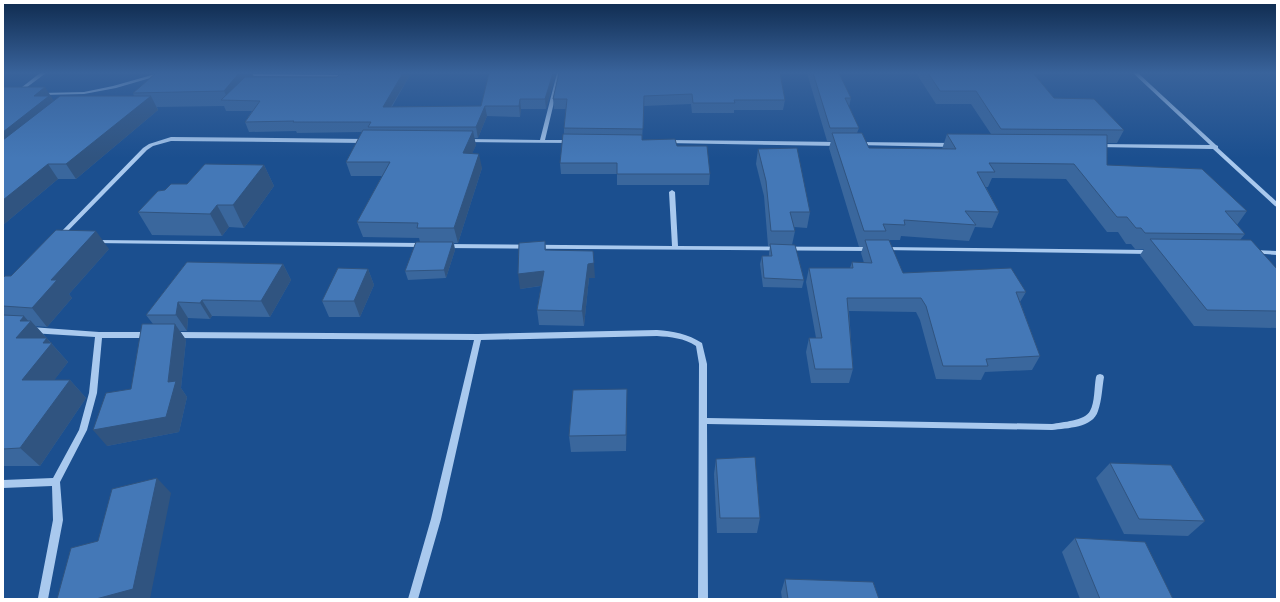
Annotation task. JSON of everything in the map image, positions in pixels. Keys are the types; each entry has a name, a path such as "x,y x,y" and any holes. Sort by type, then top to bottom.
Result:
{"street":[{"path":"542,141 552,101"},
{"path":"1166,101 1277,205"},
{"path":"66,243 52,244 145,149 160,142 171,139 375,140"},
{"path":"463,141 582,142"},
{"path":"661,142 844,144"},
{"path":"852,144 962,145"},
{"path":"1089,146 1216,147"},
{"path":"672,192 675,248"},
{"path":"85,242 428,245"},
{"path":"436,245 1158,252"},
{"path":"1245,252 1277,253"},
{"path":"25,329 99,335 154,335"},
{"path":"170,335 478,337 657,333 678,334 690,338 699,345 704,364 703,599"},
{"path":"43,598 58,520 56,482 85,423 93,393 99,335"},
{"path":"413,599 436,519 478,337"},
{"path":"703,420 1052,427 1072,424 1094,414 1100,377"},
{"path":"3,484 56,482"}],"building":[{"path":"3,101 42,101 3,132"},
{"path":"53,101 145,101 66,164 48,164 3,200 3,140"},
{"path":"260,101 386,101 383,107 481,106 482,101 520,101 519,106 485,106 476,127 368,127 371,122 245,122"},
{"path":"567,101 644,101 643,129 564,128"},
{"path":"693,101 734,101 735,103 693,103"},
{"path":"822,101 846,101 859,128 830,128"},
{"path":"983,101 1096,101 1124,130 1001,129"},
{"path":"363,130 473,131 463,153 479,154 454,228 417,228 418,223 357,222 390,162 346,162"},
{"path":"832,133 862,133 869,148 956,149 947,134 1107,135 1107,165 1202,169 1247,211 1225,211 1245,234 1145,233 1141,228 1136,228 1127,217 1117,217 1074,164 989,163 995,172 977,172 999,212 965,211 976,225 904,220 905,225 883,224 886,231 864,231"},
{"path":"563,134 642,135 642,140 675,139 677,146 707,146 710,174 617,174 617,163 560,163"},
{"path":"797,148 810,212 790,212 795,231 771,231 766,181 758,149"},
{"path":"205,164 264,165 233,205 217,205 210,214 138,212 158,191 165,190 171,184 187,184"},
{"path":"56,230 96,231 51,280 57,280 32,308 3,306 3,278 5,276 11,276"},
{"path":"1150,239 1251,240 1277,269 1277,311 1207,310"},
{"path":"865,240 889,240 903,273 1011,268 1026,292 1016,292 1040,356 986,359 988,366 943,366 926,306 921,298 847,298 853,369 815,369 809,338 822,338 809,268 853,268 852,262 872,263"},
{"path":"545,241 545,250 593,251 594,263 588,264 582,311 537,310 544,271 518,274 519,243"},
{"path":"416,242 453,242 444,270 405,271"},
{"path":"770,244 795,245 804,280 764,278 762,256 772,256"},
{"path":"187,262 283,264 261,301 202,300 200,303 178,302 176,315 146,315"},
{"path":"338,268 368,269 354,301 322,301"},
{"path":"3,315 24,316 20,321 31,321 16,338 47,338 43,343 52,343 22,380 70,380 20,448 3,449"},
{"path":"142,324 175,324 168,382 176,381 166,417 93,430 106,393 131,389"},
{"path":"627,389 626,435 569,436 573,390"},
{"path":"755,457 760,518 720,518 716,459"},
{"path":"1110,463 1171,465 1205,521 1139,519"},
{"path":"157,478 133,589 96,599 57,599 71,548 98,541 112,489"},
{"path":"1075,538 1145,542 1173,599 1100,599"},
{"path":"785,579 873,582 879,599 788,599"}]}
